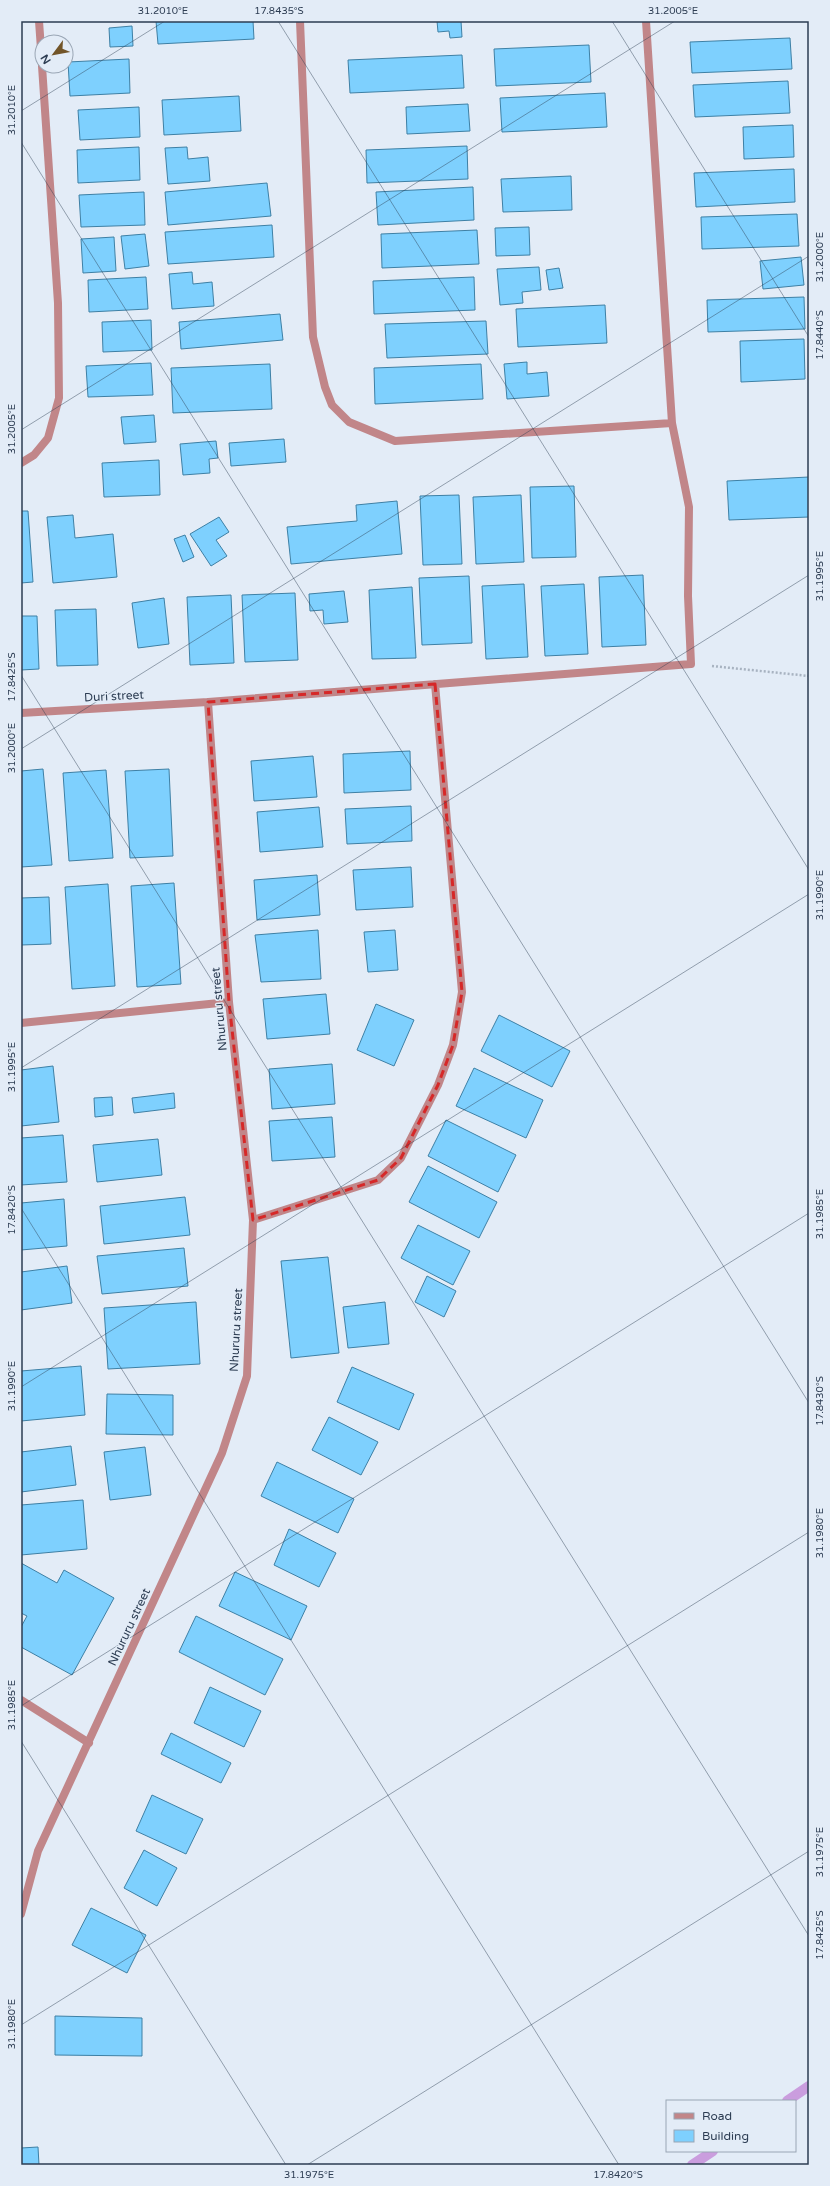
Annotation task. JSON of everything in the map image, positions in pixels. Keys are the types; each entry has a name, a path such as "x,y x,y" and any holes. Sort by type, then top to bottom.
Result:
{"street":[{"path":"39,21 40,34"},
{"path":"300,21 313,336 324,387 332,405 349,422 395,440 672,423"},
{"path":"646,21 672,423 689,507 688,596 691,664"},
{"path":"21,463 34,454 48,438 59,398 58,303 43,74"},
{"name":"Duri street","path":"21,713 208,702 691,664"},
{"path":"253,1220 378,1180 401,1158 438,1085 453,1045 462,992 435,684"},
{"name":"Nhururu street","path":"21,1914 38,1852 222,1453 247,1376 253,1220 229,1002 208,702"},
{"path":"21,1023 229,1002"},
{"path":"21,1700 89,1743"}],"path":[{"path":"691,664 809,676"}],"highlighted area":[{"path":"435,684 462,992 453,1045 438,1085 401,1158 378,1180 253,1220 229,1002 208,702"}],"building":[{"path":"156,21 253,21 254,39 158,44"},
{"path":"437,21 461,21 462,37 450,38 449,31 438,32"},
{"path":"132,26 133,46 110,47 109,28"},
{"path":"790,38 792,69 692,73 690,42"},
{"path":"589,45 591,82 496,86 494,49"},
{"path":"462,55 464,88 350,93 348,60"},
{"path":"129,59 130,93 70,96 69,74 74,74 74,62"},
{"path":"788,81 790,113 695,117 693,85"},
{"path":"605,93 607,127 502,132 500,98"},
{"path":"239,96 241,131 164,135 162,100"},
{"path":"468,104 470,131 407,134 406,107"},
{"path":"139,107 140,137 80,140 78,110"},
{"path":"793,125 794,157 744,159 743,127"},
{"path":"467,146 468,179 367,183 366,150"},
{"path":"139,147 140,180 78,183 77,150"},
{"path":"187,147 188,159 208,157 210,181 168,184 165,148"},
{"path":"794,169 795,202 696,207 694,173"},
{"path":"571,176 572,210 503,212 501,179"},
{"path":"267,183 271,216 168,225 165,192"},
{"path":"473,187 474,220 378,225 376,192"},
{"path":"144,192 145,225 81,227 79,195"},
{"path":"797,214 799,246 702,249 701,217"},
{"path":"272,225 274,257 168,264 165,232"},
{"path":"529,227 530,255 496,256 495,228"},
{"path":"477,230 479,264 382,268 381,234"},
{"path":"145,234 149,266 125,269 121,236"},
{"path":"114,237 116,271 83,273 81,239"},
{"path":"801,257 804,285 763,289 760,261"},
{"path":"539,267 541,290 522,292 523,303 500,305 497,269"},
{"path":"559,268 563,288 549,290 546,270"},
{"path":"192,272 193,284 212,282 214,306 172,309 169,274"},
{"path":"146,277 148,309 89,312 88,280"},
{"path":"474,277 475,310 374,314 373,281"},
{"path":"804,297 805,329 708,332 707,300"},
{"path":"605,305 607,343 518,347 516,309"},
{"path":"280,314 283,340 181,349 179,322"},
{"path":"151,320 152,350 103,352 102,322"},
{"path":"486,321 488,354 387,358 385,324"},
{"path":"804,339 805,379 741,382 740,341"},
{"path":"527,362 527,374 547,372 549,396 507,399 504,364"},
{"path":"151,363 153,395 88,397 86,366"},
{"path":"270,364 272,409 173,413 171,368"},
{"path":"481,364 483,399 375,404 374,368"},
{"path":"154,415 156,442 124,444 121,417"},
{"path":"284,439 286,462 231,466 229,443"},
{"path":"216,441 218,458 209,459 210,473 183,475 180,444"},
{"path":"159,460 160,495 104,497 102,463"},
{"path":"809,477 809,517 729,520 727,481"},
{"path":"574,486 576,557 532,558 530,487"},
{"path":"459,495 462,564 423,565 420,496"},
{"path":"521,495 524,562 476,564 473,497"},
{"path":"397,501 402,554 291,564 287,527 357,521 356,505"},
{"path":"21,511 28,511 33,582 21,583"},
{"path":"73,515 75,538 113,534 117,577 53,583 47,517"},
{"path":"219,517 229,532 216,540 227,556 211,566 190,534"},
{"path":"185,535 194,557 183,562 174,539"},
{"path":"643,575 646,645 602,647 599,577"},
{"path":"469,576 472,643 422,645 419,578"},
{"path":"524,584 528,657 486,659 482,586"},
{"path":"584,584 588,654 545,656 541,586"},
{"path":"412,587 416,658 372,659 369,590"},
{"path":"344,591 348,622 324,624 323,610 310,611 309,594"},
{"path":"295,593 298,660 245,662 242,595"},
{"path":"231,595 234,663 190,665 187,597"},
{"path":"164,598 169,644 138,648 132,603"},
{"path":"96,609 98,665 57,666 55,610"},
{"path":"21,616 37,616 39,669 21,670"},
{"path":"410,751 411,790 344,793 343,754"},
{"path":"313,756 317,797 254,801 251,761"},
{"path":"43,769 52,865 21,867 21,771"},
{"path":"169,769 173,856 130,858 125,771"},
{"path":"106,770 113,858 69,861 63,773"},
{"path":"411,806 412,841 347,844 345,809"},
{"path":"319,807 323,847 260,852 257,812"},
{"path":"411,867 413,907 356,910 353,870"},
{"path":"317,875 320,915 257,920 254,880"},
{"path":"174,883 181,984 137,987 131,886"},
{"path":"108,884 115,986 72,989 65,887"},
{"path":"49,897 51,944 21,945 21,898"},
{"path":"318,930 321,979 261,982 255,935"},
{"path":"395,930 398,970 368,972 364,932"},
{"path":"326,994 330,1034 267,1039 263,999"},
{"path":"376,1004 414,1020 394,1066 357,1050"},
{"path":"499,1015 570,1051 552,1087 481,1051"},
{"path":"332,1064 335,1104 272,1109 269,1069"},
{"path":"53,1066 59,1122 21,1126 21,1070"},
{"path":"474,1068 543,1100 526,1138 456,1106"},
{"path":"174,1093 175,1108 134,1113 132,1098"},
{"path":"112,1097 113,1115 95,1117 94,1098"},
{"path":"332,1117 335,1157 272,1161 269,1121"},
{"path":"446,1120 516,1155 498,1192 428,1156"},
{"path":"63,1135 67,1182 21,1185 21,1138"},
{"path":"158,1139 162,1175 97,1182 93,1145"},
{"path":"428,1166 497,1202 479,1238 409,1202"},
{"path":"185,1197 190,1235 104,1244 100,1206"},
{"path":"64,1199 67,1246 21,1250 21,1203"},
{"path":"418,1225 470,1251 453,1285 401,1258"},
{"path":"184,1248 188,1286 102,1294 97,1256"},
{"path":"328,1257 339,1353 291,1358 281,1261"},
{"path":"67,1266 72,1303 21,1310 21,1272"},
{"path":"427,1276 456,1291 444,1317 415,1302"},
{"path":"196,1302 200,1364 108,1369 104,1308"},
{"path":"385,1302 389,1344 348,1348 343,1307"},
{"path":"81,1366 85,1415 21,1421 21,1371"},
{"path":"352,1367 414,1394 399,1430 337,1402"},
{"path":"107,1394 173,1395 173,1435 106,1434"},
{"path":"329,1417 378,1442 361,1475 312,1450"},
{"path":"71,1446 76,1485 21,1492 21,1452"},
{"path":"145,1447 151,1495 110,1500 104,1452"},
{"path":"277,1462 354,1499 338,1533 261,1496"},
{"path":"83,1500 87,1549 21,1555 21,1505"},
{"path":"289,1529 336,1553 319,1587 274,1565"},
{"path":"21,1563 57,1583 64,1570 114,1598 72,1675 21,1647 21,1627 27,1616 21,1613"},
{"path":"235,1572 307,1606 291,1640 219,1606"},
{"path":"196,1616 283,1659 265,1695 179,1652"},
{"path":"210,1687 261,1711 244,1747 194,1723"},
{"path":"171,1733 231,1763 221,1783 161,1754"},
{"path":"152,1795 203,1819 186,1854 136,1831"},
{"path":"144,1850 177,1868 157,1906 124,1888"},
{"path":"91,1908 146,1935 127,1973 72,1945"},
{"path":"55,2016 142,2018 142,2056 55,2055"},
{"path":"38,2147 39,2165 21,2165 21,2148"}],"waterway":[{"path":"788,2100 809,2086"},
{"path":"692,2165 712,2152"}]}
